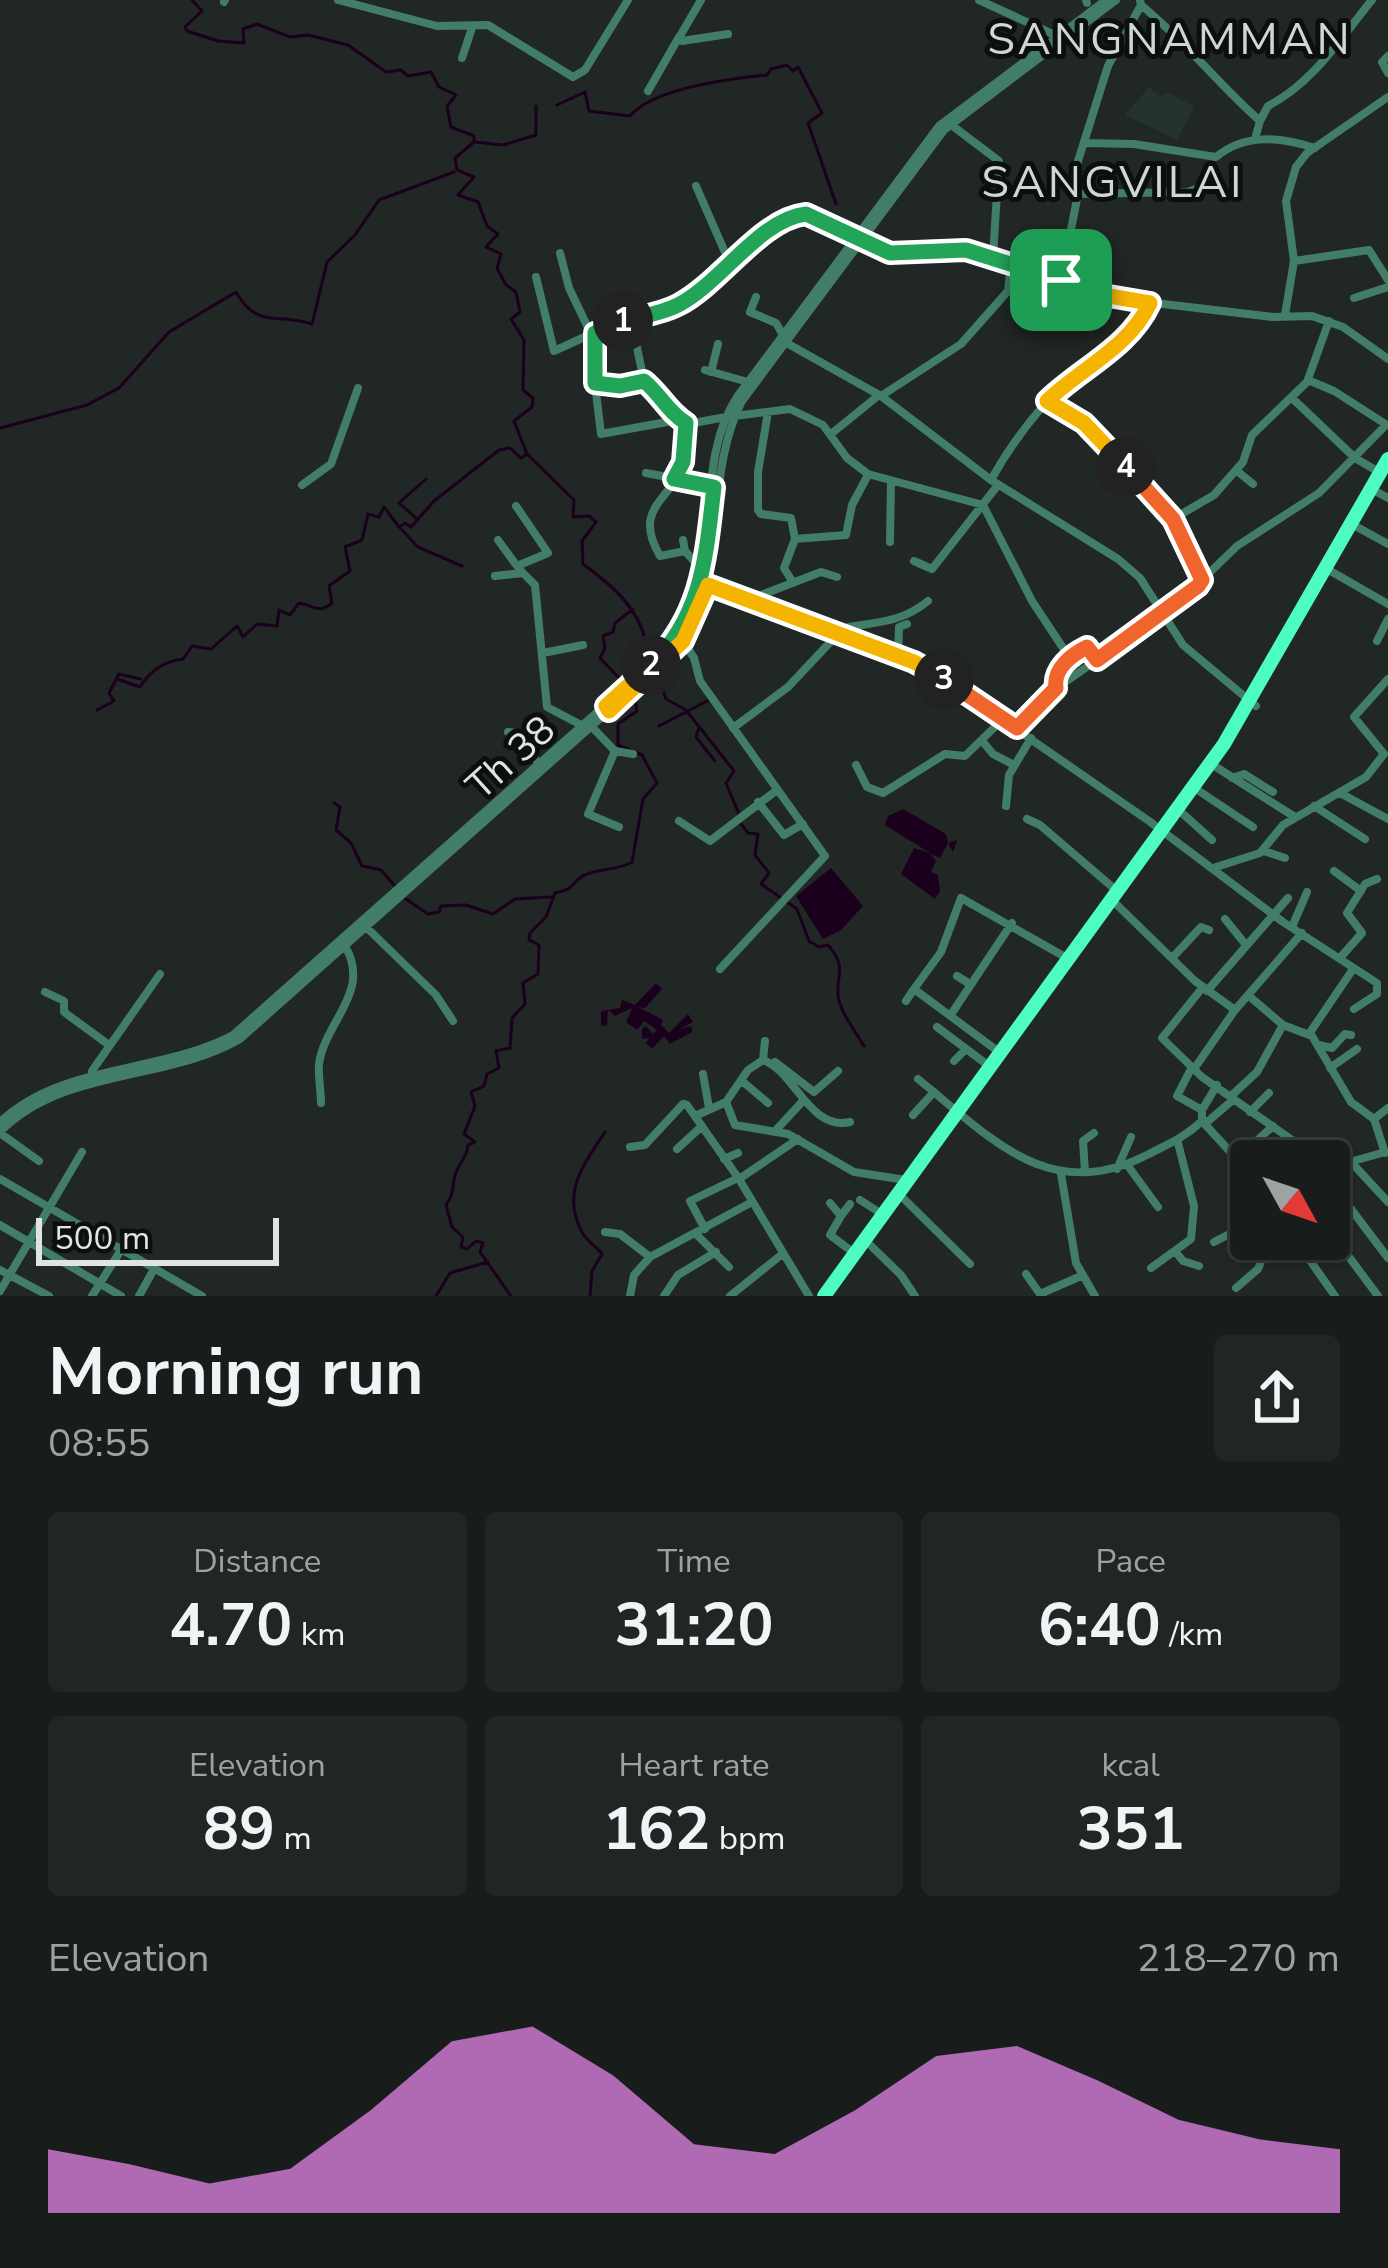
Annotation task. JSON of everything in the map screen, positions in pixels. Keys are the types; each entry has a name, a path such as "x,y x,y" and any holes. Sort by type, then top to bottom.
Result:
{"highway":[{"path":"1329,570 1382,495 1386,468"},
{"path":"1164,833 1199,790 1253,705 1386,468"},
{"path":"828,1296 999,1052 1219,759"},
{"path":"828,1296 1115,898"}],"street":[{"path":"338,0 377,4 437,26 488,25 577,77 628,0"},
{"path":"648,91 701,0"},
{"path":"980,0 1057,36"},
{"name":"Th 38","path":"608,709 677,638 704,584 725,433 748,382 944,127 1057,36 1087,2 1106,0"},
{"name":"Th 38","path":"944,127 1116,0"},
{"path":"1255,139 1270,105 1288,97 1313,75 1372,0"},
{"path":"1061,280 1078,194 1078,161 1108,66 1140,3 1199,55 1225,89 1260,121"},
{"path":"462,58 472,27"},
{"path":"680,36 687,42 728,34"},
{"path":"1388,56 1382,62 1388,73"},
{"path":"1285,315 1294,261 1287,196 1300,160 1388,97"},
{"path":"944,127 999,161 993,257"},
{"path":"1085,143 1134,144 1216,157 1230,145 1255,139 1316,148"},
{"path":"1078,194 1187,192 1218,181"},
{"path":"696,186 731,266"},
{"path":"536,277 554,351 677,306 768,231 797,215 822,218 856,240 894,254 959,250 1109,296 1329,321 1388,359"},
{"path":"1294,261 1372,251 1388,284 1354,298"},
{"path":"560,253 569,288 593,334 602,434 790,409 816,421 868,474 983,506 1032,601 1069,657"},
{"path":"831,434 961,344 1008,291 1011,263"},
{"path":"756,297 750,313 776,323 782,339 880,396 994,482 1118,559 1140,578 1183,645 1253,705"},
{"path":"914,560 932,569 983,506 1018,435 1072,377 1121,342 1150,303"},
{"path":"631,319 644,381 668,401 682,421 683,462 651,507 652,542 660,556 685,551"},
{"path":"1173,519 1208,500 1236,470 1252,435 1308,380 1329,321"},
{"name":"Th 38","path":"730,417 782,339"},
{"path":"718,344 708,371 748,382"},
{"path":"1017,728 1056,688 1162,614 1237,546 1310,501 1386,426 1334,391 1308,380"},
{"path":"595,383 620,386 644,381"},
{"path":"302,485 331,464 358,388"},
{"path":"1292,398 1355,458 1386,468"},
{"path":"1047,401 1084,423 1173,519 1202,580"},
{"path":"769,412 758,472 758,509 761,514 791,518 795,539 784,568 793,581"},
{"name":"Th 38","path":"0,1132 46,1098 225,1048 346,946 539,765 683,641 704,584 725,433"},
{"path":"1236,470 1253,484"},
{"path":"646,473 714,487"},
{"path":"795,539 846,535 852,505 868,474"},
{"path":"890,542 892,482"},
{"path":"495,576 548,554 516,506"},
{"path":"1357,527 1388,544"},
{"path":"498,540 537,590 533,605 547,707 587,726 615,751 632,754"},
{"path":"683,540 685,551 704,571"},
{"path":"1329,570 1388,604"},
{"path":"747,601 828,571 837,577"},
{"path":"704,584 898,656 1004,718 1353,969 1377,983 1388,980"},
{"path":"733,728 788,687 832,633 862,622 888,625 909,617 928,601"},
{"path":"1377,641 1388,619"},
{"path":"898,656 899,627 907,624"},
{"path":"683,641 700,671 700,681 824,859 720,969"},
{"path":"543,653 583,645"},
{"path":"1056,688 1057,674 1069,657 1087,647 1097,660"},
{"path":"1212,868 1263,850 1294,817 1366,777 1387,753 1354,717 1388,679"},
{"path":"539,718 559,713"},
{"path":"856,765 867,787 883,793 945,754 965,756 1004,718"},
{"name":"Th 38","path":"0,1122 41,1093 195,1052 233,1035 587,726"},
{"path":"508,732 526,732 539,765"},
{"path":"1006,806 1014,765 1031,738"},
{"path":"983,741 993,754 1014,765"},
{"path":"615,751 588,814 619,826"},
{"path":"1219,759 1232,778 1294,817"},
{"path":"1232,778 1244,774 1273,792"},
{"path":"680,820 710,841 777,790"},
{"path":"1199,790 1253,827"},
{"path":"1339,792 1388,819"},
{"path":"758,802 784,835 803,824"},
{"path":"1313,805 1365,839"},
{"path":"1182,813 1212,840"},
{"path":"1027,820 1040,825 1172,958 1235,1010"},
{"path":"1263,850 1285,858"},
{"path":"1334,871 1361,891"},
{"path":"1340,958 1367,933 1347,913 1361,891 1377,879"},
{"path":"1292,927 1307,892"},
{"path":"906,1001 940,952 962,897 1068,959"},
{"path":"1288,898 1162,1035 1193,1068 1293,1140"},
{"path":"1225,919 1247,946"},
{"path":"952,1013 1012,923"},
{"path":"366,927 436,995 453,1021"},
{"path":"1172,958 1201,927 1209,930"},
{"path":"1202,1110 1177,1096 1235,1010 1302,933"},
{"path":"321,1103 319,1062 351,997 354,972 346,946"},
{"path":"1309,1034 1353,969"},
{"path":"93,1077 92,1071 160,974"},
{"path":"957,976 970,984"},
{"path":"1354,1009 1377,994 1377,983"},
{"path":"914,989 999,1052"},
{"path":"45,992 64,1001 64,1012 109,1045"},
{"path":"1249,996 1283,1025 1309,1034 1351,1102 1374,1119 1387,1152 1350,1161 1388,1202"},
{"path":"918,1079 1024,1160 1061,1174 1117,1169 1178,1143 1233,1098 1257,1072 1283,1025"},
{"path":"937,1028 989,1066"},
{"path":"1318,1044 1332,1048 1345,1034 1351,1035"},
{"path":"765,1041 766,1061 802,1102 838,1123 850,1122"},
{"path":"954,1061 966,1049"},
{"path":"1330,1068 1357,1049"},
{"path":"766,1061 814,1092 838,1071"},
{"path":"695,1116 726,1102 748,1070 766,1061"},
{"path":"703,1074 710,1108"},
{"path":"742,1081 768,1103"},
{"path":"1216,1085 1202,1110 1204,1122 1230,1150"},
{"path":"913,1115 934,1092"},
{"path":"1250,1112 1269,1093"},
{"path":"726,1102 735,1125 776,1130 854,1172 906,1180"},
{"path":"776,1130 802,1102"},
{"path":"630,1147 645,1144 682,1104 739,1179 809,1296"},
{"path":"1374,1119 1388,1108"},
{"path":"677,1149 702,1126"},
{"path":"1258,1140 1274,1126"},
{"path":"0,1132 39,1161"},
{"path":"1085,1172 1083,1141 1094,1133"},
{"path":"1117,1169 1131,1137"},
{"path":"729,1267 700,1231 690,1202 739,1179 798,1139"},
{"path":"1151,1268 1190,1241 1194,1206 1178,1143"},
{"path":"0,1291 4,1272 82,1153"},
{"path":"724,1159 738,1153"},
{"path":"1128,1166 1158,1207"},
{"path":"1061,1174 1081,1276 1095,1296"},
{"path":"0,1179 202,1296"},
{"path":"902,1197 970,1264"},
{"path":"630,1296 634,1275 650,1257 752,1202"},
{"path":"854,1253 830,1235 842,1216 855,1202 882,1214"},
{"path":"830,1203 842,1216"},
{"path":"1350,1208 1388,1258"},
{"path":"0,1225 121,1296"},
{"path":"605,1232 620,1234 650,1257"},
{"path":"1214,1242 1230,1234"},
{"path":"866,1242 901,1275 915,1296"},
{"path":"92,1296 121,1250"},
{"path":"1175,1251 1183,1261 1199,1266"},
{"path":"664,1296 677,1275 716,1252"},
{"path":"730,1296 782,1255"},
{"path":"1350,1258 1378,1296"},
{"path":"1236,1288 1262,1260"},
{"path":"1310,1260 1335,1296"},
{"path":"139,1296 154,1269"},
{"path":"4,1272 49,1296"},
{"path":"1026,1274 1040,1294 1081,1276"}],"shaded area":[{"path":"1149,87 1160,97 1167,92 1194,107 1177,140 1125,115"},
{"path":"903,809 946,834 948,843 940,858 931,854 936,861 931,872 938,875 940,891 935,899 901,874 914,848 930,853 885,825 888,816"},
{"path":"831,868 863,906 841,930 823,939 796,896"},
{"path":"656,983 662,989 645,1008 638,1007 663,1020 661,1025 669,1033 688,1014 693,1022 680,1029 692,1026 692,1032 670,1044 664,1036 652,1049 646,1043 649,1038 642,1039 642,1029 646,1026 653,1034 657,1030 644,1021 637,1030 626,1022 632,1008 615,1016 608,1010 607,1026 601,1025 601,1011 620,1008 622,1000 635,1005"}],"waterway":[{"path":"192,0 202,11 185,27 187,31 244,43 243,29 257,24 290,37 308,35 348,45 386,72 401,70 408,76 431,72 439,87 456,95 447,106 451,127 474,136 474,142 455,158 457,170 474,177 458,195 478,202 487,226 498,234 486,247 501,254 497,268 516,292 520,312 511,319 524,340 523,390 533,398 532,407 514,421 527,454 574,500 573,517 589,516 596,522 582,541 583,564 630,607 646,643 639,647 646,662"},
{"path":"557,105 585,92 589,111 630,116 673,92 767,75 787,65 793,71 798,67 822,113 808,123 836,204"},
{"path":"475,142 503,145 536,135 536,106"},
{"path":"0,428 87,405 119,388 169,332 236,292 260,316 312,324 327,262 355,235 379,200 454,172"},
{"path":"117,679 140,687 158,668 183,659 192,646 211,649 237,626 243,637 257,624 277,626 279,610 290,615 299,603 327,607 332,603 329,586 350,571 345,547 362,540 368,514 379,517 384,507 399,527 405,523 411,527 434,501 499,450 510,448 521,458 527,454"},
{"path":"416,518 399,503 426,479"},
{"path":"401,529 418,547 462,566"},
{"path":"624,683 600,658 605,648 603,636 613,632 615,623 633,609"},
{"path":"97,710 114,701 109,693 119,674 141,679"},
{"path":"657,674 666,699 686,710 734,771 726,783 739,814"},
{"path":"511,1296 480,1252 483,1243 461,1247 463,1237 452,1227 446,1205 468,1145 475,1142 464,1134 475,1106 471,1092 484,1086 487,1074 499,1068 496,1051 510,1048 512,1018 525,1004 523,983 538,974 539,945 529,940 530,933 546,917 555,893 586,874 632,862 643,799 657,783 642,755 618,745 618,724 637,711 634,696"},
{"path":"659,726 709,700"},
{"path":"699,728 696,737 715,761"},
{"path":"334,803 340,807 336,830 351,843 362,866 381,870 394,885"},
{"path":"741,824 748,833 758,834 755,855 769,873 761,884 797,909 809,941 819,947 828,945 835,954 840,968 839,1001 864,1046"},
{"path":"406,899 428,914 439,912 441,906 466,905 493,914 515,899 551,897"},
{"path":"590,1296 592,1271 602,1254 582,1232 574,1192 605,1132"},
{"path":"436,1296 450,1273 488,1262"}],"district":[{"name":"SANGNAMMAN","path":"1170,39"},
{"name":"SANGVILAI","path":"1113,182"}],"route":[{"path":"797,215 822,218 859,242 890,253 966,250 1061,280 1150,303 1121,342 1047,401 1084,423 1173,519 1202,580 1198,586 1097,660 1087,647 1069,657 1057,674 1056,688 1017,728 914,662 708,585 683,641 609,711 606,706 664,653 691,614 704,571 714,487 674,479 683,462 686,423 673,413 668,401 644,381 620,386 595,383 595,333 677,306 718,278 768,231 797,215"}]}
